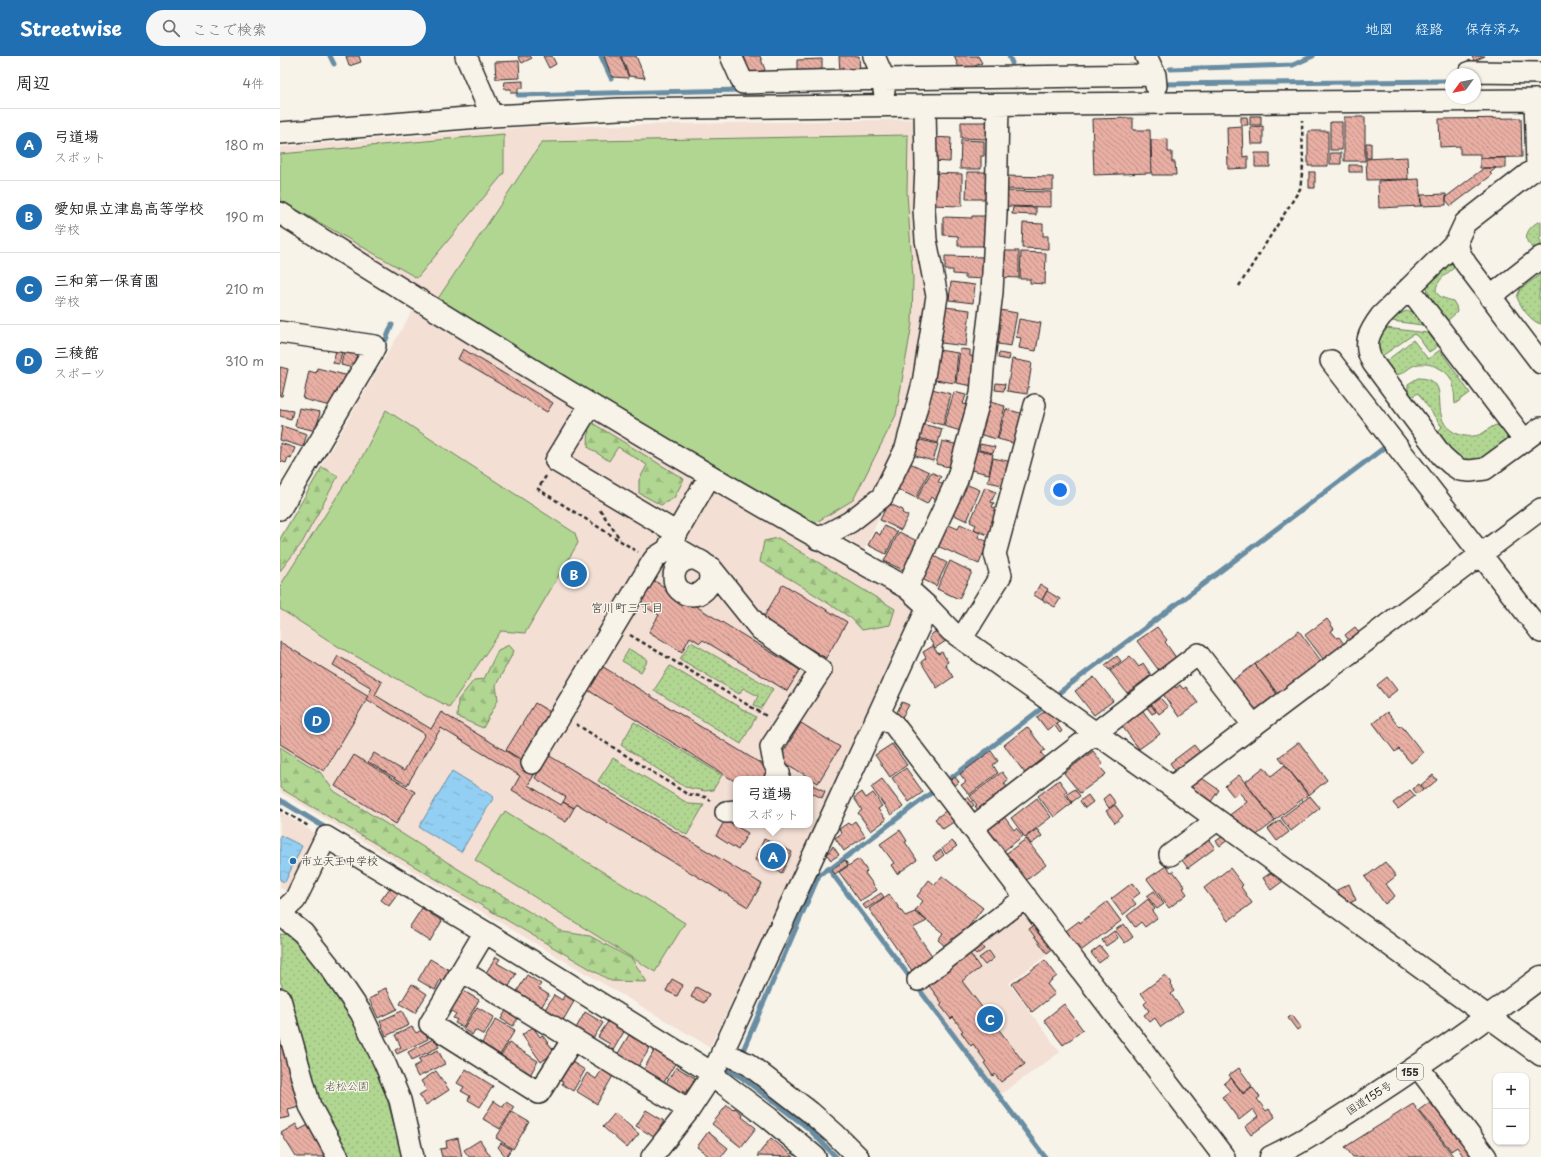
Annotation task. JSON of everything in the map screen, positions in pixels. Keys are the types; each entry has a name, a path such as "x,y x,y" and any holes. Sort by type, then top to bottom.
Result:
{"highway":[{"name":"国道155号","path":"1271,1157 1284,1151 1340,1117 1418,1067 1541,977"}],"street":[{"path":"466,56 492,116"},
{"path":"731,56 743,83 884,90 925,105 998,105 1156,87"},
{"path":"874,56 884,90"},
{"path":"1146,56 1156,87"},
{"path":"1481,72 1541,73"},
{"path":"280,133 492,116 619,109 884,90 1156,87 1301,102 1445,99"},
{"path":"1481,99 1538,100 1539,166 1465,223 1458,240 1381,316 1374,325 1369,336 1368,354 1373,363 1442,456 1460,470 1470,471 1485,469 1541,428"},
{"path":"818,539 850,522 882,497 906,448 923,383 937,296 926,240 924,209 926,167 925,105"},
{"path":"907,588 957,480 981,394 992,292 996,214 998,105"},
{"path":"280,213 448,319 709,477 907,588 951,631 1172,787 1541,1055"},
{"path":"1458,240 1460,254 1466,264 1490,297 1539,358"},
{"path":"1490,297 1541,257"},
{"path":"1409,288 1524,440"},
{"path":"280,332 375,346 370,357 280,509"},
{"path":"1331,361 1541,632"},
{"path":"590,405 556,461 674,538 700,561 711,568 760,629 821,670 771,747 774,763 779,773 778,776"},
{"path":"962,638 1001,575 995,554 1035,405"},
{"path":"532,764 656,557 667,550 709,477"},
{"path":"1172,787 1541,509"},
{"path":"652,1157 690,1110 716,1066 928,607"},
{"path":"972,828 1198,654 1254,726"},
{"path":"879,714 894,725 1224,1157"},
{"path":"1170,855 1217,820"},
{"path":"413,1157 400,1100 361,1013 330,967 303,933 280,914 295,900 326,837 485,932 716,1066 769,1118 815,1157"},
{"path":"918,980 1026,897"},
{"path":"485,932 430,1024 540,1093 573,1039"},
{"path":"462,971 690,1110"},
{"path":"280,999 310,1106 338,1157"},
{"path":"716,1066 748,1064 810,1112 858,1157"},
{"path":"1418,1067 1486,1157"}],"path":[{"path":"1239,286 1300,189 1303,166 1301,102"},
{"path":"556,461 538,489 653,562"},
{"path":"614,626 784,727"},
{"path":"561,715 687,794 705,797 731,812"},
{"path":"280,809 326,837"}],"shaded area":[{"path":"930,119 928,208 943,296 908,456 864,550 838,533 827,549 912,603 918,615 710,1047 280,792 280,536 422,295 280,207 280,147 530,127"},
{"name":"市立天王中学校","path":"280,812 318,835 292,893 280,888"},
{"path":"1024,904 1056,948 1009,983 1060,1052 1001,1094 919,987"}],"green space":[{"path":"504,134 504,173 417,278 280,200 280,154"},
{"path":"908,135 907,193 913,278 912,324 896,415 853,500 815,523 435,303 542,142"},
{"path":"1541,221 1541,237 1539,238 1541,245 1535,248 1527,242 1526,238 1532,226"},
{"path":"1451,261 1454,268 1440,281 1436,289 1437,293 1441,297 1453,301 1456,306 1457,312 1447,321 1429,296 1427,287"},
{"path":"1541,274 1539,296 1541,302 1541,324 1537,323 1526,313 1517,297 1520,289"},
{"path":"1410,311 1416,313 1422,325 1392,321 1400,314"},
{"path":"1386,328 1428,333 1438,346 1429,352 1414,334 1382,356 1378,341 1380,334"},
{"path":"1413,340 1428,359 1440,350 1470,393 1455,404 1454,388 1451,379 1445,372 1435,366 1420,364 1412,366 1402,373 1396,375 1393,374 1385,362"},
{"path":"1418,378 1429,380 1435,384 1440,398 1441,416 1445,424 1452,431 1465,436 1476,436 1496,425 1505,431 1506,441 1482,459 1470,461 1464,460 1452,453 1437,432 1442,427 1418,393 1411,397 1408,391 1408,384"},
{"path":"386,410 575,533 578,543 525,633 501,631 449,707 339,647 280,609 280,586 362,457"},
{"path":"589,421 684,479 674,498 661,505 639,493 639,480 647,465 618,447 609,461 588,447"},
{"path":"322,467 338,476 302,543 280,571 280,539"},
{"path":"778,538 895,609 890,625 862,630 851,618 795,582 760,562 764,541"},
{"path":"691,642 773,689 761,709 754,705 758,696 743,688 739,694 680,659"},
{"path":"509,645 514,651 496,685 498,700 483,728 457,717 458,700 474,680 484,679 498,650"},
{"path":"629,649 648,660 641,672 622,661"},
{"path":"670,666 756,717 741,744 654,690"},
{"path":"634,722 722,775 713,790 705,791 685,787 621,745"},
{"path":"280,747 320,772 334,791 463,872 563,932 590,936 632,959 647,982 611,981 280,788"},
{"path":"613,758 689,804 704,805 687,835 598,781"},
{"path":"505,811 685,923 655,972 475,860"},
{"name":"老松公園","path":"280,934 292,935 313,959 346,1006 379,1070 403,1157 345,1157 316,1105 280,981"}],"water":[{"path":"452,771 494,797 461,852 419,827"},
{"path":"280,835 302,846 285,882 280,880"}],"building":[{"path":"346,56 359,56 361,62 349,66"},
{"path":"518,56 530,56 532,58 522,63"},
{"path":"543,56 552,56 556,64 549,68"},
{"path":"604,56 620,56 629,78 612,77"},
{"path":"621,56 636,56 645,78 629,76"},
{"path":"744,56 760,56 765,70 750,75"},
{"path":"839,56 859,56 860,72 840,73"},
{"path":"954,56 978,56 982,63 961,72"},
{"path":"1472,56 1485,56 1474,61"},
{"path":"822,59 822,74 797,74 797,60"},
{"path":"519,61 520,78 496,79 495,62"},
{"path":"523,81 523,88 518,88 518,93 511,93 511,89 505,89 504,82"},
{"path":"1250,116 1261,116 1261,125 1250,125"},
{"path":"1241,117 1247,117 1248,125 1241,125"},
{"path":"1344,117 1365,117 1365,161 1344,161"},
{"path":"1133,118 1133,130 1150,130 1151,173 1094,175 1092,119"},
{"path":"1521,118 1522,157 1480,158 1480,154 1460,154 1460,146 1440,147 1439,119"},
{"path":"961,122 989,122 988,139 961,138"},
{"path":"1330,122 1342,122 1342,150 1330,150"},
{"path":"1242,126 1243,157 1248,156 1248,168 1228,169 1227,127"},
{"path":"1263,126 1263,144 1251,144 1250,127"},
{"path":"1308,131 1328,131 1328,166 1308,166"},
{"path":"931,137 951,138 950,162 930,161"},
{"path":"1168,139 1168,152 1172,152 1172,162 1175,162 1176,175 1152,175 1151,140"},
{"path":"961,140 984,141 984,156 981,156 981,169 960,169"},
{"path":"1366,143 1371,143 1371,158 1366,158"},
{"path":"1255,153 1270,153 1270,167 1255,167"},
{"path":"1330,153 1341,153 1341,164 1330,164"},
{"path":"1407,157 1408,179 1367,180 1366,159"},
{"path":"1480,158 1506,158 1506,168 1480,168"},
{"path":"1349,165 1362,165 1362,172 1349,172"},
{"path":"1484,168 1496,168 1490,173 1492,175 1451,206 1446,200 1446,197"},
{"path":"967,172 989,172 988,199 966,199"},
{"path":"1309,172 1315,172 1315,188 1309,188"},
{"path":"931,173 962,174 962,206 931,205"},
{"path":"1004,176 1053,177 1053,190 1003,189"},
{"path":"1419,179 1421,206 1379,208 1378,181"},
{"path":"1003,191 1051,192 1051,207 1002,206"},
{"path":"1446,194 1446,205 1421,206 1421,195"},
{"path":"1013,207 1036,208 1036,215 1012,214"},
{"path":"972,216 988,216 988,246 958,246 958,236 943,235 943,217 972,218"},
{"path":"1023,223 1043,224 1043,236 1048,236 1048,249 1022,248"},
{"path":"999,251 1019,251 1019,278 999,277"},
{"path":"1021,252 1046,253 1045,284 1030,283 1030,279 1020,279"},
{"path":"945,256 986,257 986,279 965,278 965,275 953,274 953,270 945,270"},
{"path":"951,282 975,285 973,303 949,300"},
{"path":"945,307 970,310 966,346 941,343"},
{"path":"1000,310 1017,313 1011,346 998,344 1001,324 998,323"},
{"path":"1019,319 1041,323 1036,351 1019,348 1021,338 1016,337"},
{"path":"463,349 553,403 547,412 458,359"},
{"path":"960,349 970,350 970,356 976,357 973,386 956,383"},
{"path":"336,350 342,352 339,364 333,363"},
{"path":"938,350 958,353 955,383 935,380"},
{"path":"344,351 357,354 353,368 341,365"},
{"path":"999,353 1010,355 1009,360 998,358"},
{"path":"1012,359 1032,363 1027,394 1007,391"},
{"path":"280,367 288,369 282,396 280,396"},
{"path":"317,368 349,376 330,406 303,399 309,371 316,373"},
{"path":"996,383 1005,384 1004,391 995,390"},
{"path":"932,389 951,394 943,425 923,420"},
{"path":"954,392 966,395 963,404 971,406 964,432 944,426"},
{"path":"986,401 1005,406 997,439 978,434"},
{"path":"299,408 320,412 316,431 295,426"},
{"path":"280,409 293,411 291,419 280,416"},
{"path":"1006,409 1027,415 1020,445 998,439"},
{"path":"922,424 942,429 938,443 919,438"},
{"path":"282,426 307,434 303,447 280,440"},
{"path":"916,439 938,444 933,461 912,455"},
{"path":"942,441 959,445 953,468 936,464"},
{"path":"280,443 295,448 291,458 288,457 286,463 280,461"},
{"path":"980,444 995,447 993,453 979,450"},
{"path":"975,450 993,454 989,474 971,470"},
{"path":"993,458 1012,462 1007,486 988,482"},
{"path":"910,463 929,472 916,498 897,489"},
{"path":"931,472 941,477 938,482 946,486 938,501 931,497 927,504 917,499"},
{"path":"963,483 980,490 967,521 950,513"},
{"path":"985,487 996,492 991,502 994,503 992,507 997,509 992,537 974,529 976,525 970,522"},
{"path":"888,503 903,510 902,513 908,516 901,530 880,520"},
{"path":"960,524 980,533 978,537 988,542 979,564 935,545 944,526 947,528 949,525 958,529"},
{"path":"884,526 897,532 886,554 868,545 875,532 880,535"},
{"path":"899,532 919,542 905,571 884,561"},
{"path":"932,555 947,563 936,586 920,578"},
{"path":"950,561 972,572 959,599 937,589"},
{"path":"653,580 800,670 787,691 703,640 700,643 690,637 682,652 649,632 659,615 639,603"},
{"path":"783,584 847,622 826,658 762,620"},
{"path":"1040,584 1048,589 1042,600 1034,595"},
{"path":"1047,591 1060,599 1055,607 1042,600"},
{"path":"1327,619 1334,629 1331,631 1337,638 1339,637 1344,644 1323,659 1305,635"},
{"path":"1157,627 1167,640 1165,642 1177,659 1160,672 1137,641"},
{"path":"1355,627 1364,638 1353,646 1345,635"},
{"path":"942,629 949,639 935,648 929,638 933,633"},
{"path":"1299,631 1324,665 1281,698 1255,664"},
{"path":"280,642 369,696 324,771 280,744"},
{"path":"933,646 938,654 942,652 948,662 945,664 953,677 937,688 921,662 926,658 923,652"},
{"path":"338,656 382,682 375,695 431,729 441,712 537,770 528,785 561,805 563,802 574,808 566,822 512,790 520,776 441,728 407,785 368,762 374,753 404,771 425,734 366,699 372,688 333,665"},
{"path":"1117,656 1121,661 1109,670 1105,665"},
{"path":"1130,656 1139,667 1143,663 1151,675 1127,693 1110,671"},
{"path":"1255,664 1278,696 1252,716 1228,684"},
{"path":"600,665 773,771 770,776 733,776 733,780 586,689"},
{"path":"1094,677 1113,701 1094,715 1075,691"},
{"path":"1387,677 1397,690 1387,698 1377,685"},
{"path":"1171,682 1176,688 1180,685 1183,689 1186,687 1198,703 1179,717 1160,690"},
{"path":"1156,693 1168,707 1159,714 1147,699"},
{"path":"902,702 909,705 901,719 895,716"},
{"path":"1149,702 1156,712 1152,714 1145,705"},
{"path":"535,703 552,713 523,761 506,750"},
{"path":"1140,707 1160,734 1139,749 1119,722"},
{"path":"1049,708 1059,721 1047,730 1037,717"},
{"path":"1387,712 1399,727 1401,725 1423,753 1411,763 1399,749 1395,752 1373,723"},
{"path":"801,723 840,747 818,783 813,780 813,776 807,776 779,759"},
{"path":"1057,724 1062,731 1060,733 1055,726"},
{"path":"1027,727 1045,750 1041,753 1048,761 1027,776 1004,745"},
{"path":"1299,742 1327,780 1309,795 1279,757"},
{"path":"892,744 907,765 890,777 875,755"},
{"path":"1194,745 1204,757 1179,776 1170,763"},
{"path":"991,751 998,761 993,765 998,773 969,795 961,785 966,782 960,774"},
{"path":"1093,751 1103,764 1100,767 1106,774 1080,793 1064,773"},
{"path":"354,755 415,792 396,824 335,786"},
{"path":"548,755 762,884 748,907 577,804 574,808 563,802 566,797 535,778"},
{"path":"1285,765 1308,795 1275,820 1245,782 1264,767 1271,776"},
{"path":"906,768 923,792 909,802 892,778"},
{"path":"1002,772 1008,780 1004,783 1010,791 980,813 975,806 977,805 970,796"},
{"path":"1239,775 1275,821 1254,837 1227,817 1247,802 1239,792 1234,797 1225,786"},
{"path":"1433,775 1437,780 1425,790 1421,785"},
{"path":"1199,776 1219,790 1210,803 1190,788"},
{"path":"955,777 959,782 952,788 948,782"},
{"path":"882,779 903,807 891,815 871,787"},
{"path":"1059,780 1067,791 1064,793 1072,803 1054,817 1038,796"},
{"path":"1419,784 1423,789 1417,794 1413,789"},
{"path":"813,785 825,791 822,798 813,794"},
{"path":"1075,789 1080,796 1072,802 1067,794"},
{"path":"1410,790 1415,796 1398,809 1393,803"},
{"path":"862,792 866,798 873,793 882,806 878,809 886,820 871,831 858,813 862,810 854,798"},
{"path":"1109,794 1116,803 1109,808 1103,799"},
{"path":"1088,795 1093,802 1085,808 1080,801"},
{"path":"1310,796 1320,808 1291,831 1281,818"},
{"path":"968,797 974,805 966,811 960,803"},
{"path":"1037,798 1051,817 1025,837 1011,818"},
{"path":"1115,805 1123,816 1115,823 1106,811"},
{"path":"947,810 955,821 943,829 935,819"},
{"path":"1002,814 1014,830 1016,828 1023,836 1001,853 985,831"},
{"path":"725,820 733,825 733,828 739,828 748,833 738,850 716,836"},
{"path":"1280,820 1289,832 1277,841 1268,829"},
{"path":"855,821 865,836 844,851 835,838 842,833 839,829 848,823 850,825"},
{"path":"1037,829 1042,836 1031,844 1026,837"},
{"path":"900,830 907,841 905,842 917,860 897,874 891,865 894,863 880,844"},
{"path":"1226,834 1229,839 1220,846 1216,841"},
{"path":"1205,835 1215,848 1188,868 1178,855"},
{"path":"764,839 792,852 782,873 755,860"},
{"path":"1026,839 1046,865 1024,882 1004,855"},
{"path":"952,841 957,846 946,854 942,848"},
{"path":"833,846 839,855 831,860 827,855"},
{"path":"941,850 944,855 936,861 933,856"},
{"path":"859,859 867,871 865,873 877,890 860,901 839,872"},
{"path":"845,860 848,865 835,874 832,870"},
{"path":"1385,862 1396,876 1386,884 1395,896 1385,904 1365,877"},
{"path":"1166,866 1171,872 1173,871 1185,887 1183,888 1187,894 1169,908 1147,879"},
{"path":"1230,868 1243,885 1241,887 1252,903 1228,921 1204,888"},
{"path":"1275,870 1283,881 1271,890 1263,878"},
{"path":"942,876 983,908 956,943 952,940 946,947 938,940 943,933 915,911 923,901 917,896 929,880 935,885"},
{"path":"1132,883 1140,893 1132,899 1136,904 1123,915 1111,899"},
{"path":"1349,884 1356,900 1345,905 1337,890"},
{"path":"392,885 400,891 389,906 381,900"},
{"path":"1154,891 1164,904 1157,909 1147,896"},
{"path":"881,893 884,897 866,909 863,905"},
{"path":"889,894 905,916 915,912 927,921 913,928 933,957 913,972 869,909"},
{"path":"1148,899 1155,909 1152,911 1157,918 1145,927 1141,922 1135,927 1127,916"},
{"path":"1107,902 1121,921 1078,953 1063,933 1079,921 1080,923"},
{"path":"422,908 442,921 430,941 409,928"},
{"path":"1036,924 1054,948 1047,953 1029,929"},
{"path":"1124,924 1133,937 1125,943 1115,930"},
{"path":"1114,931 1118,938 1106,946 1102,940"},
{"path":"979,942 984,949 976,955 971,948"},
{"path":"1100,946 1108,956 1099,963 1091,953"},
{"path":"989,951 994,958 985,965 979,958"},
{"path":"969,952 980,968 962,981 1025,1064 1001,1082 995,1074 993,1076 984,1063 986,1062 973,1044 971,1046 953,1017 951,1019 940,1005 942,1003 927,983"},
{"path":"496,957 500,959 497,963 516,974 508,988 485,974"},
{"path":"430,959 449,970 442,982 440,980 435,990 418,980"},
{"path":"1045,960 1057,976 1047,984 1055,994 1032,1012 1012,984"},
{"path":"527,975 541,984 538,988 549,995 540,1009 516,993"},
{"path":"1165,975 1175,991 1171,994 1183,1011 1161,1027 1155,1018 1150,1022 1144,1015 1149,1011 1144,1004 1147,1001 1141,993"},
{"path":"672,979 683,985 677,996 666,991"},
{"path":"412,984 427,994 415,1013 400,1004"},
{"path":"696,987 709,994 704,1003 691,997"},
{"path":"386,988 397,1009 378,1018 369,999 378,994 377,992"},
{"path":"462,990 479,1000 463,1027 455,1023 457,1020 453,1018 456,1014 450,1010"},
{"path":"566,992 576,998 562,1022 544,1011 554,995 562,1000"},
{"path":"1064,1004 1083,1030 1063,1045 1044,1020"},
{"path":"477,1007 494,1017 484,1035 475,1030 472,1035 463,1029"},
{"path":"508,1007 520,1015 513,1026 501,1019"},
{"path":"402,1011 409,1025 386,1036 380,1021"},
{"path":"585,1012 603,1023 592,1040 575,1030"},
{"path":"1292,1015 1301,1027 1297,1030 1288,1018"},
{"path":"496,1019 515,1030 500,1055 482,1043"},
{"path":"609,1020 625,1030 612,1052 607,1049 610,1044 598,1037"},
{"path":"412,1027 416,1033 424,1029 428,1039 397,1054 395,1050 401,1047 395,1035"},
{"path":"533,1027 540,1037 542,1035 555,1052 541,1062 522,1035"},
{"path":"280,1028 300,1107 288,1110 290,1117 280,1119"},
{"path":"629,1035 650,1048 638,1067 617,1055"},
{"path":"435,1038 439,1047 412,1060 408,1052"},
{"path":"509,1043 538,1061 529,1077 499,1059"},
{"path":"655,1049 676,1062 664,1082 644,1069"},
{"path":"438,1050 445,1064 418,1077 413,1067 421,1063 419,1059"},
{"path":"569,1060 585,1070 573,1091 557,1079"},
{"path":"676,1067 695,1078 686,1093 682,1091 681,1094 665,1085"},
{"path":"603,1068 614,1074 597,1104 576,1091 587,1073 596,1079"},
{"path":"1239,1068 1252,1086 1243,1093 1229,1075"},
{"path":"466,1069 493,1086 480,1107 468,1100 470,1096 461,1091 464,1087 457,1083"},
{"path":"436,1071 449,1090 426,1105 419,1095 427,1090 421,1081"},
{"path":"1231,1078 1243,1094 1252,1087 1260,1097 1257,1099 1266,1111 1269,1109 1275,1117 1251,1135 1245,1127 1258,1117 1253,1109 1239,1120 1222,1097 1230,1091 1224,1084"},
{"path":"494,1101 503,1107 506,1102 514,1107 500,1129 483,1119"},
{"path":"1430,1102 1473,1157 1464,1157 1457,1147 1451,1151 1419,1110"},
{"path":"1413,1104 1454,1157 1353,1157 1345,1147"},
{"path":"727,1105 733,1110 735,1108 742,1114 741,1116 756,1128 741,1147 712,1124"},
{"path":"646,1110 664,1121 654,1137 636,1126"},
{"path":"512,1112 529,1122 513,1149 496,1138"},
{"path":"615,1113 639,1134 627,1148 603,1127"},
{"path":"296,1124 299,1130 310,1124 330,1157 296,1157 281,1133"},
{"path":"708,1132 728,1148 721,1157 710,1157 697,1147"},
{"path":"458,1138 462,1157 442,1157 440,1149 447,1148 446,1141"},
{"path":"771,1138 794,1157 757,1156"},
{"path":"480,1140 491,1157 469,1157 464,1150"},
{"path":"501,1143 511,1149 506,1157 498,1147"}],"waterway":[{"path":"330,56 334,64"},
{"path":"601,56 611,78"},
{"path":"1009,56 1012,63"},
{"path":"1170,69 1293,65 1313,56"},
{"path":"1161,84 1445,81"},
{"path":"518,95 741,90"},
{"path":"382,349 392,325"},
{"path":"1060,692 1389,444"},
{"path":"946,782 1046,705"},
{"path":"829,870 935,790"},
{"path":"280,800 329,830"},
{"path":"744,1048 819,875 828,868 1045,1157"},
{"path":"721,1066 741,1077 808,1128 836,1157"}],"place":[{"name":"愛知県立津島高等学校","path":"574,574"},
{"name":"三稜館","path":"317,720"},
{"name":"弓道場","path":"773,856"},
{"name":"市立天王中学校","path":"293,861"},
{"name":"三和第一保育園","path":"990,1019"}],"district":[{"name":"宮川町三丁目","path":"627,608"}]}
